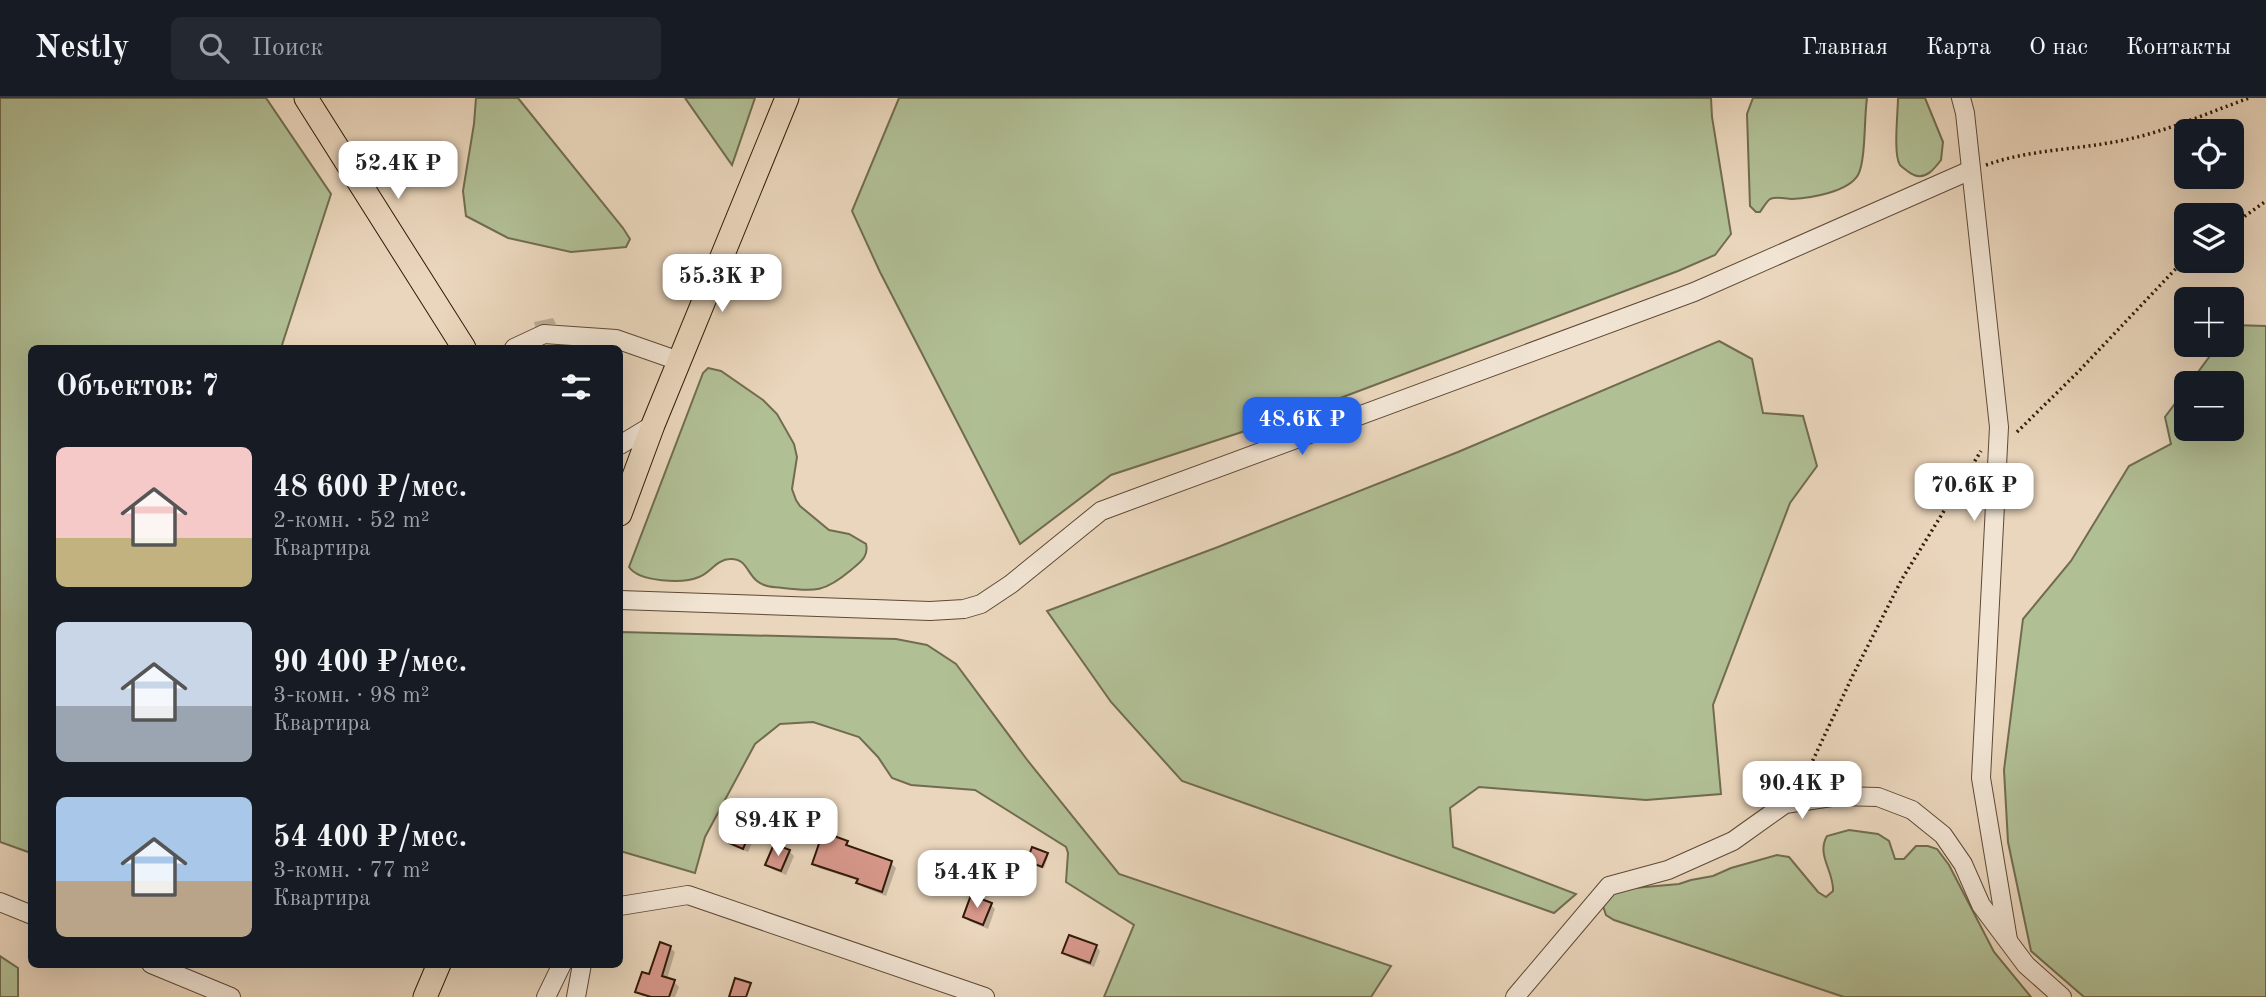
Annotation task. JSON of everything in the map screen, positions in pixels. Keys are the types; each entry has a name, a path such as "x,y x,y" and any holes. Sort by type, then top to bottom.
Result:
{"main road":[{"path":"306,98 462,345"},
{"path":"623,506 653,425 787,98"},
{"path":"425,997 437,968"}],"street":[{"path":"1961,98 1965,113 1999,427 1981,779 2008,940"},
{"path":"623,600 930,611 964,609 981,604 1012,584 1101,511 1694,292 1971,170"},
{"path":"520,345 544,334 616,339 679,361"},
{"path":"623,443 653,425"},
{"path":"1515,997 1609,886 1668,870 1733,841 1786,804 1838,796 1878,797 1912,810 1943,835 1963,864 1981,905 2026,965 2062,997"},
{"path":"623,906 688,895 985,997"},
{"path":"0,902 28,913"},
{"path":"161,968 231,997"},
{"path":"546,997 560,968"},
{"path":"576,997 581,968"}],"path":[{"path":"1971,170 2011,156 2115,142 2170,127 2249,98"},
{"path":"2244,217 2266,201"},
{"path":"1997,451 2078,372 2174,270"},
{"path":"1786,804 1813,760 1902,579 1978,455 1999,427"}],"green space":[{"path":"0,98 266,98 331,194 282,345 28,345 28,852 0,842"},
{"path":"476,98 518,98 623,228 630,239 626,247 571,252 508,238 466,216 463,191"},
{"path":"685,98 755,98 732,165"},
{"path":"899,98 1711,98 1731,234 1715,255 1678,271 1303,412 1111,475 1020,544 880,272 852,211"},
{"path":"1753,98 1867,98 1864,149 1858,175 1846,186 1828,193 1792,199 1770,199 1760,212 1756,212 1750,206 1747,114"},
{"path":"1898,98 1925,98 1943,142 1941,160 1922,176 1909,172 1898,160"},
{"path":"2244,325 2266,326 2266,997 2084,997 2031,951 2008,842 2004,770 2023,619 2071,561 2129,466 2171,444 2165,417 2174,405 2174,441 2244,441 2244,371 2199,371 2209,357 2244,357"},
{"path":"1719,341 1752,359 1763,413 1803,416 1817,466 1790,503 1713,705 1721,794 1646,800 1479,787 1450,808 1453,847 1576,894 1554,913 1182,781 1111,702 1047,611 1458,452"},
{"path":"708,368 721,371 763,400 777,414 794,444 797,457 792,489 800,506 829,530 849,534 866,544 863,559 834,583 812,590 769,586 757,581 743,563 735,559 721,561 703,575 683,580 651,579 629,567 703,373"},
{"path":"623,632 896,639 927,645 956,664 1028,761 1119,874 1391,966 1371,997 1104,997 1134,925 1066,882 1066,847 975,790 911,785 892,778 878,757 859,737 813,722 780,724 755,744 705,837 695,873 623,852"},
{"path":"1849,830 1878,834 1889,841 1895,859 1904,859 1916,846 1937,849 1949,865 1994,952 2031,997 1844,997 1614,920 1606,915 1603,906 1607,897 1623,889 1679,884 1777,855 1789,857 1818,892 1826,897 1833,891 1833,884 1824,856 1824,843 1827,836"},
{"path":"0,956 18,968 18,997 0,997"}],"building":[{"path":"737,824 751,830 743,849 729,843"},
{"path":"823,832 848,841 846,845 892,861 882,892 856,883 858,879 812,864"},
{"path":"774,844 790,850 781,871 765,865"},
{"path":"1032,847 1048,853 1042,867 1027,861"},
{"path":"971,895 992,903 983,925 963,917"},
{"path":"1069,935 1097,945 1090,963 1062,953"},
{"path":"660,942 671,946 662,976 675,980 669,997 651,997 635,992 642,972 649,974"},
{"path":"735,978 751,983 746,997 729,997"}]}
